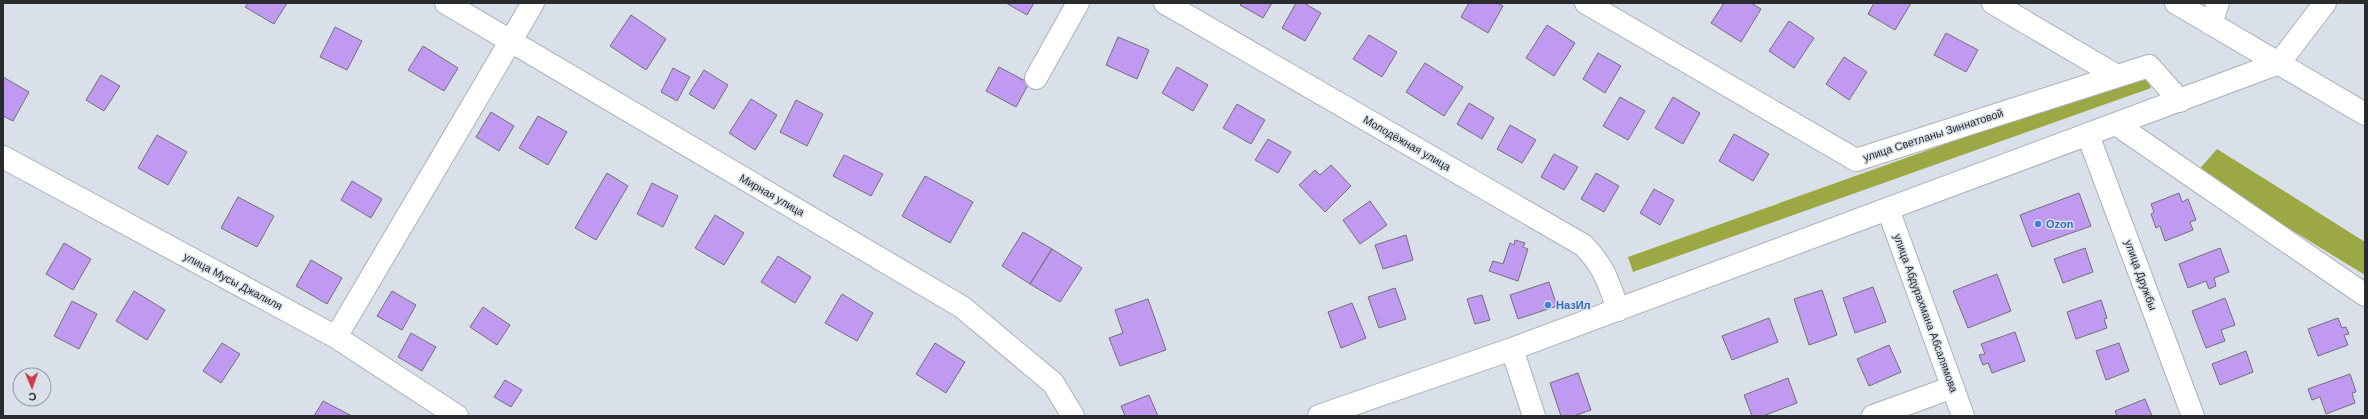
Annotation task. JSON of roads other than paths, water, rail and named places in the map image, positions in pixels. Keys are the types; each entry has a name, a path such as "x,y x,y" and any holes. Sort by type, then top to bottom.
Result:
{"street":[{"name":"Мирная улица","path":"446,3 962,307 1053,383 1073,416"},
{"path":"336,336 533,3"},
{"path":"1036,78 1078,3"},
{"name":"Молодёжная улица","path":"1165,3 1584,245 1598,260 1608,278 1618,310"},
{"name":"улица Светланы Зиннатовой","path":"1586,3 1856,160 2149,66 2180,101"},
{"path":"1992,3 2117,76"},
{"path":"2176,3 2365,114"},
{"path":"2211,24 2218,3"},
{"path":"1319,416 1512,350 2279,63 2325,3"},
{"path":"2116,124 2365,295"},
{"name":"улица Дружбы","path":"2088,135 2193,416"},
{"name":"улица Мусы Джалиля","path":"3,157 336,336 457,416"},
{"name":"улица Абдурахмана Абсалямова","path":"1888,209 1963,416"},
{"path":"1512,350 1534,416"},
{"path":"1873,416 1953,387"}],"place":[{"name":"Ozon","path":"2038,224"},
{"name":"НазИл","path":"1548,305"}]}
